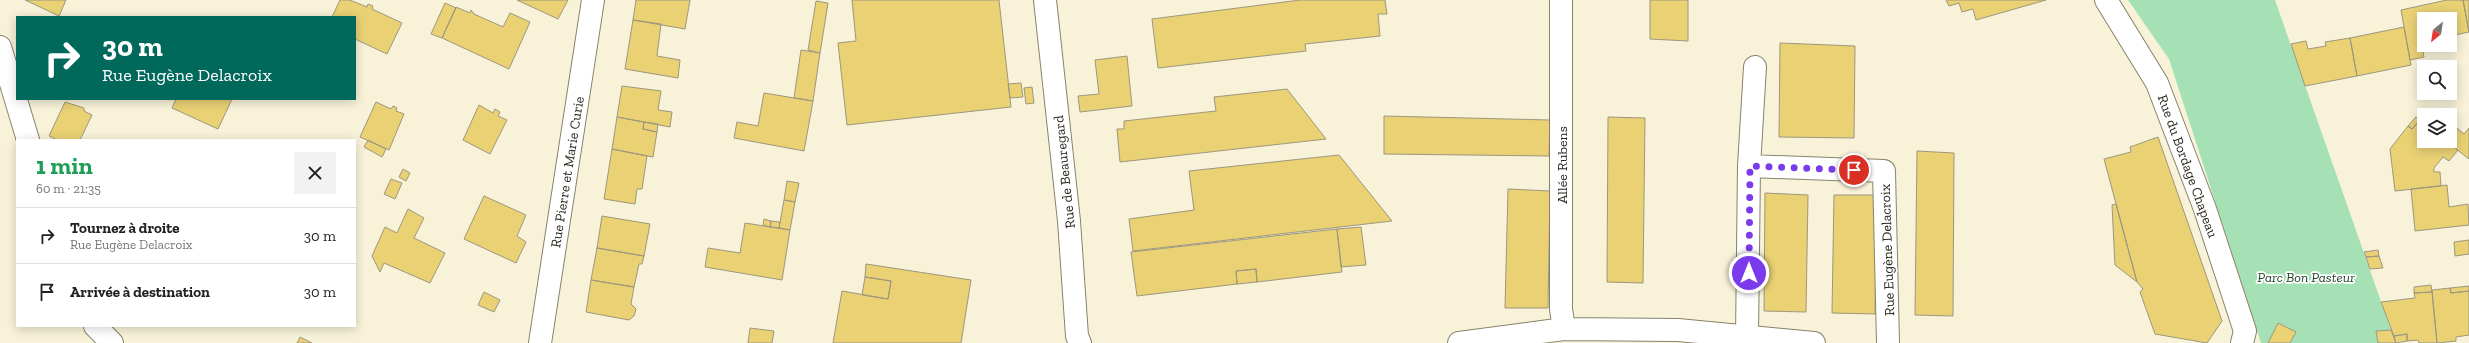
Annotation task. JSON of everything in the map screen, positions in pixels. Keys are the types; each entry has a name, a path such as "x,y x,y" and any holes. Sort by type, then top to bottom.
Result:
{"street":[{"name":"Rue Pierre et Marie Curie","path":"540,343 593,0"},
{"name":"Rue de Beauregard","path":"1045,0 1069,221 1077,336 1080,343"},
{"name":"Allée Rubens","path":"1561,0 1561,309 1564,329"},
{"name":"Rue du Bordage Chapeau","path":"2106,0 2157,82 2205,209 2244,331 2242,343"},
{"path":"0,47 28,139"},
{"path":"1747,337 1750,166 1755,67"},
{"name":"Rue Eugène Delacroix","path":"1750,166 1884,171 1888,343"},
{"path":"96,327 112,343"},
{"path":"1459,343 1564,329 1678,330 1814,343"}],"green space":[{"name":"Parc Bon Pasteur","path":"2128,0 2275,0 2391,330 2376,331 2378,343 2261,343 2169,59"}],"building":[{"path":"25,0 66,0 59,16"},
{"path":"340,0 350,0 367,7 368,4 373,6 372,9 402,23 387,54 356,39 356,16 332,16"},
{"path":"517,0 568,0 558,19"},
{"path":"636,0 690,0 685,29 633,20"},
{"path":"852,0 999,0 1011,107 847,125 838,43 856,41"},
{"path":"1300,0 1385,0 1387,14 1378,14 1380,36 1305,44 1306,51 1158,68 1152,19"},
{"path":"1650,0 1688,0 1688,41 1650,39"},
{"path":"1946,0 2046,0 1976,20 1973,9 1962,12 1959,3 1949,6"},
{"path":"2447,0 2463,0 2469,32 2457,35 2457,12 2417,12 2417,52 2423,52 2424,57 2410,60 2401,10"},
{"path":"2463,0 2469,0 2469,32"},
{"path":"816,1 828,3 820,53 808,50"},
{"path":"445,3 456,8 442,38 431,34"},
{"path":"456,7 470,13 471,10 474,14 503,27 510,13 530,22 509,69 442,38"},
{"path":"633,20 661,24 657,56 680,60 678,78 625,69"},
{"path":"2404,27 2411,65 2357,76 2350,38"},
{"path":"2350,38 2357,76 2305,86 2291,44 2306,41 2308,49 2326,46 2325,42"},
{"path":"1780,43 1855,46 1854,138 1779,137"},
{"path":"801,50 820,53 813,101 794,98"},
{"path":"1127,56 1132,106 1080,112 1078,96 1099,94 1095,60"},
{"path":"1021,83 1023,97 1010,98 1008,84"},
{"path":"622,86 661,91 658,110 672,112 670,127 617,117"},
{"path":"1032,87 1034,103 1026,104 1024,88"},
{"path":"1287,89 1326,139 1120,162 1117,129 1124,129 1124,121 1216,111 1214,97"},
{"path":"764,93 813,101 804,151 734,138 737,122 758,126"},
{"path":"176,100 232,100 218,129 172,108"},
{"path":"65,102 84,108 84,111 92,115 80,139 55,139 49,136"},
{"path":"376,102 391,109 393,106 397,108 396,111 404,114 389,150 360,137"},
{"path":"479,105 493,113 495,109 500,112 498,116 507,120 490,154 463,140"},
{"path":"1384,116 1550,120 1549,156 1384,154"},
{"path":"617,117 644,122 643,129 657,132 653,157 612,149"},
{"path":"1608,117 1645,118 1643,283 1607,282"},
{"path":"2416,117 2417,118 2417,123 2412,129 2408,126"},
{"path":"644,122 658,124 657,132 643,129"},
{"path":"2417,123 2417,148 2455,148 2458,150 2449,161 2443,157 2434,168 2434,172 2440,172 2441,186 2395,191 2390,149 2408,126 2412,129"},
{"path":"2457,128 2464,134 2469,128 2469,159 2455,148 2457,148"},
{"path":"2158,137 2222,321 2207,343 2155,334 2140,292 2143,289 2137,282 2104,159 2131,152 2130,147"},
{"path":"368,140 386,149 382,157 364,147"},
{"path":"612,149 647,156 642,189 637,189 635,204 604,199"},
{"path":"1917,151 1954,153 1953,316 1915,315"},
{"path":"1339,155 1392,221 1133,251 1129,219 1194,210 1189,171"},
{"path":"403,169 410,173 406,181 399,177"},
{"path":"391,179 402,183 395,199 384,194"},
{"path":"787,181 799,183 795,202 784,200"},
{"path":"2447,185 2449,207 2468,204 2469,225 2415,231 2411,189"},
{"path":"1508,189 1550,191 1548,308 1505,308"},
{"path":"1765,193 1808,195 1806,312 1764,311"},
{"path":"1834,195 1877,195 1875,314 1832,313"},
{"path":"484,196 526,215 517,236 526,242 516,263 464,239"},
{"path":"784,200 795,202 790,230 779,228"},
{"path":"2116,204 2137,282 2115,265 2112,205"},
{"path":"408,209 424,218 414,238 445,253 430,283 384,263 380,272 372,256 385,227 397,233"},
{"path":"602,216 650,224 644,256 597,248"},
{"path":"764,219 771,221 770,227 763,225"},
{"path":"771,221 780,222 779,228 770,227"},
{"path":"745,223 790,230 782,280 705,267 708,248 740,253"},
{"path":"1361,227 1366,265 1341,267 1337,229"},
{"path":"1337,229 1342,272 1257,282 1256,269 1236,271 1237,284 1137,296 1131,252"},
{"path":"2469,240 2469,254 2455,256 2454,242"},
{"path":"597,248 644,256 642,264 639,264 634,287 591,280"},
{"path":"2378,250 2379,256 2366,257 2364,252"},
{"path":"2379,256 2383,268 2370,269 2366,257"},
{"path":"866,264 971,280 961,343 833,343 842,291 888,299 891,281 865,277"},
{"path":"1256,269 1257,282 1237,284 1236,271"},
{"path":"865,277 891,281 888,299 862,295"},
{"path":"591,280 634,287 631,304 636,309 634,316 629,320 586,312"},
{"path":"2431,285 2432,292 2414,293 2414,287"},
{"path":"2469,286 2469,291 2451,293 2450,288"},
{"path":"2450,288 2451,293 2469,291 2469,335 2456,337 2456,341 2437,343 2432,290"},
{"path":"484,292 500,300 494,312 478,305"},
{"path":"2432,292 2437,343 2419,343 2418,340 2407,341 2407,334 2394,336 2381,302 2415,298 2414,293"},
{"path":"2278,323 2296,332 2290,343 2268,343"},
{"path":"750,328 774,331 772,343 748,343"},
{"path":"2391,330 2396,343 2378,343 2376,331"},
{"path":"2407,334 2407,341 2396,343 2394,336"},
{"path":"300,337 312,343 297,343"}],"route":[{"path":"1749,273 1750,166 1854,170"}]}
